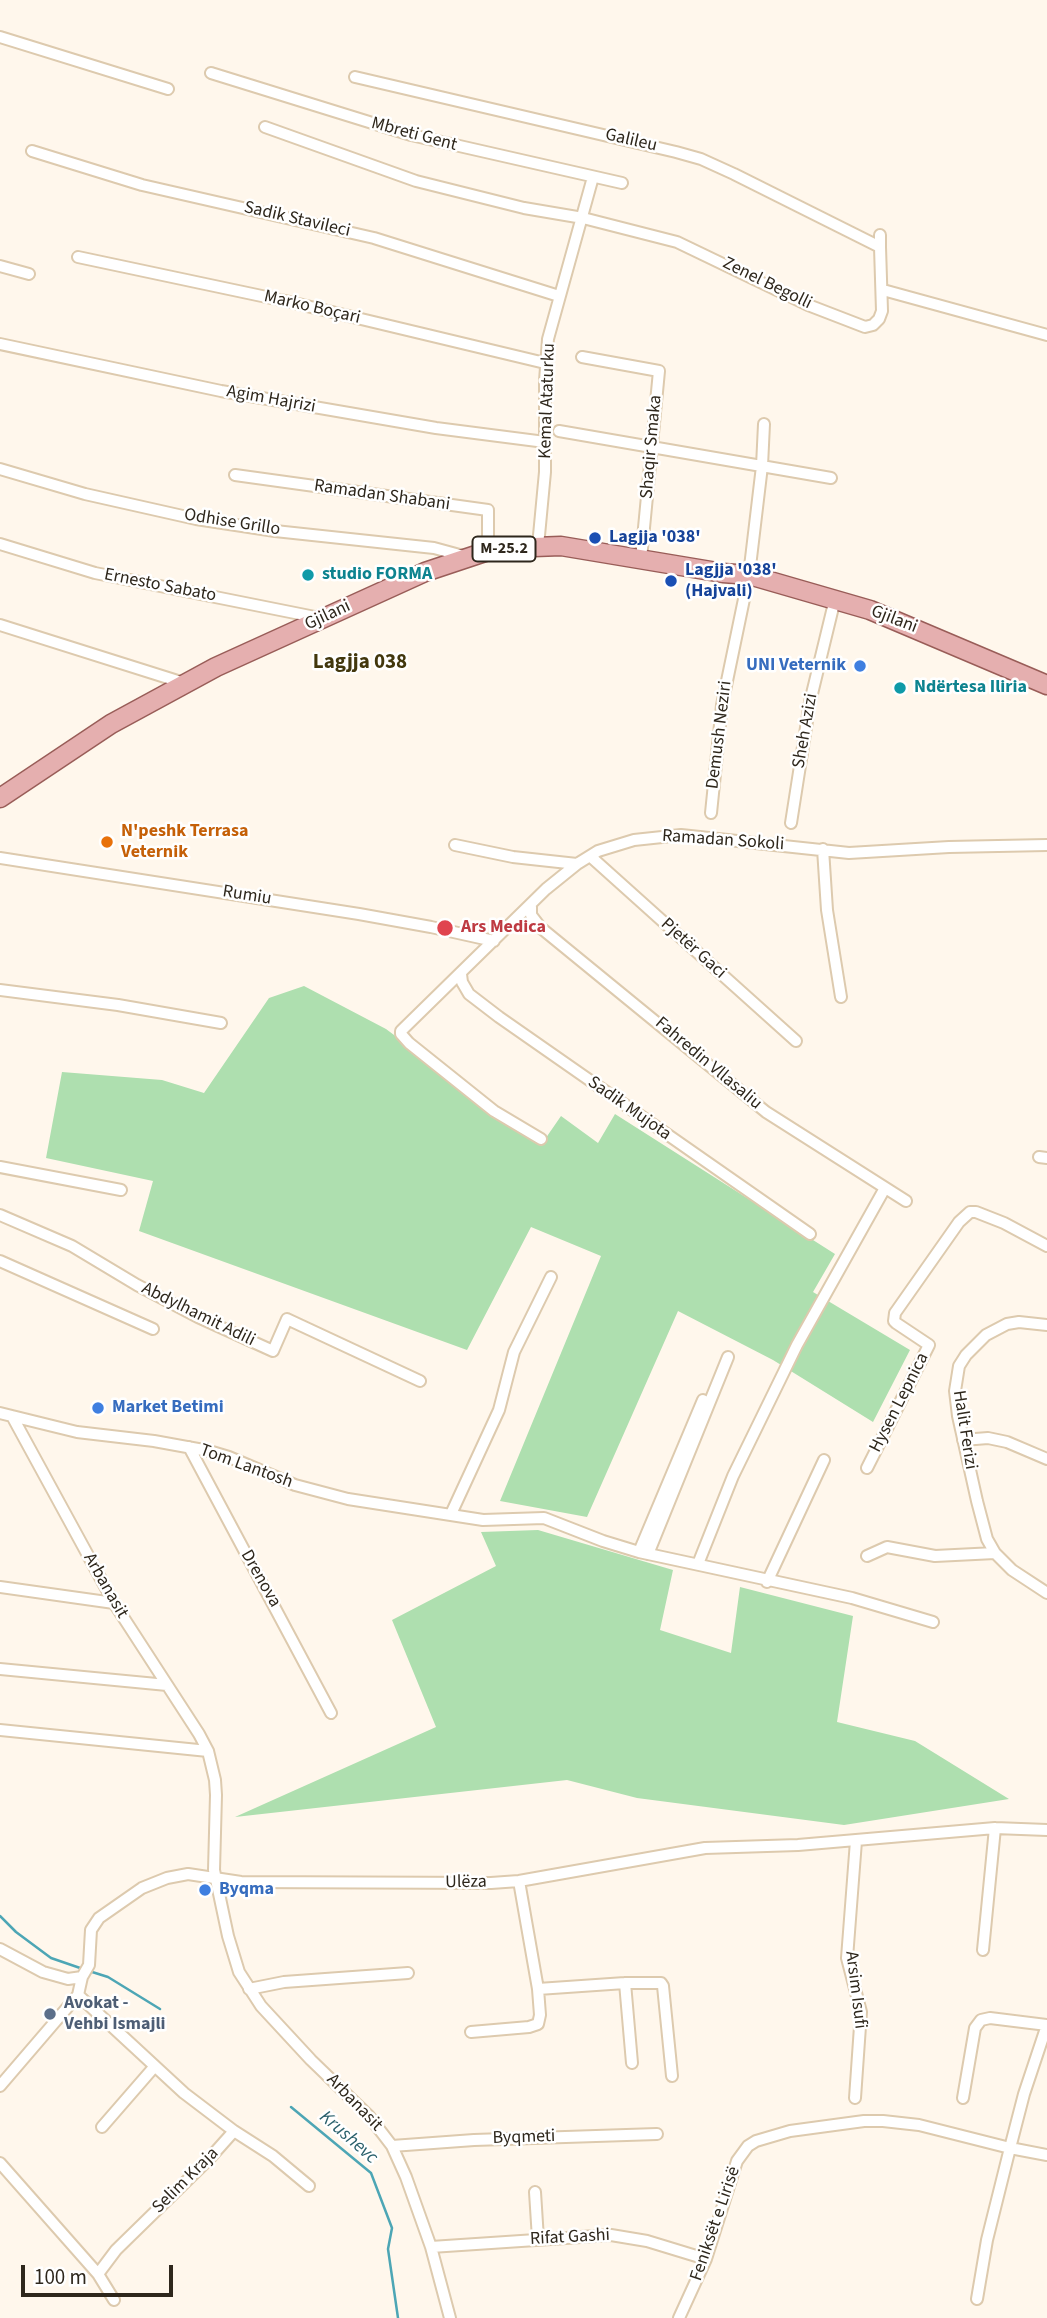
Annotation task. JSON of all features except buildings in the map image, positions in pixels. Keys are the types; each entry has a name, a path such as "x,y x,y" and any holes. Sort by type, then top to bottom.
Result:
{"main road":[{"name":"Gjilani","path":"0,798 111,724 184,683 416,576 488,551 561,546 749,575 835,599 901,622 1047,685"}],"street":[{"path":"0,37 168,89"},
{"name":"Mbreti Gent","path":"211,73 411,135 622,183"},
{"name":"Galileu","path":"355,77 701,159 880,241"},
{"path":"265,127 416,181 513,205 583,218"},
{"name":"Sadik Stavileci","path":"32,151 142,185 374,238 559,296"},
{"name":"Kemal Ataturku","path":"538,546 544,502 545,363 548,339 593,177"},
{"name":"Zenel Begolli","path":"583,218 677,242 777,291 864,327 873,325 882,311 880,241"},
{"name":"Marko Boçari","path":"78,257 303,305 545,363"},
{"path":"0,266 29,274"},
{"path":"883,290 1047,335"},
{"name":"Agim Hajrizi","path":"0,345 221,391 436,428 545,442"},
{"name":"Shaqir Smaka","path":"582,357 659,371 641,559"},
{"name":"Demush Neziri","path":"711,813 722,705 749,575 762,466 764,424"},
{"path":"559,431 831,478"},
{"name":"Odhise Grillo","path":"0,470 85,495 196,519 275,531 434,548 467,557"},
{"name":"Ramadan Shabani","path":"235,475 488,510 488,551"},
{"name":"Ernesto Sabato","path":"0,544 94,573 323,618"},
{"name":"Sheh Azizi","path":"791,823 810,702 835,599"},
{"path":"0,625 184,683"},
{"name":"Ramadan Sokoli","path":"541,1139 494,1111 409,1043 401,1031 531,907 546,889 590,856 608,847 634,840 681,835 849,853 1047,845"},
{"path":"455,845 513,857 577,864"},
{"path":"823,849 827,910 841,997"},
{"name":"Pjetër Gaci","path":"590,856 796,1041"},
{"name":"Rumiu","path":"0,858 431,926 494,942"},
{"name":"Fahredin Vllasaliu","path":"531,907 530,915 541,928 731,1084 775,1118 906,1200"},
{"name":"Sadik Mujota","path":"461,974 469,994 499,1017 810,1234"},
{"path":"0,990 118,1005 221,1023"},
{"path":"0,1167 121,1190"},
{"path":"698,1564 733,1476 797,1345 885,1188"},
{"name":"Hysen Lepnica","path":"867,1468 929,1345 896,1324 895,1313 959,1222 970,1212 976,1212 1046,1244"},
{"name":"Abdylhamit Adili","path":"0,1215 72,1246 136,1285 273,1351 288,1319 420,1381"},
{"path":"0,1261 153,1329"},
{"path":"452,1514 499,1410 514,1352 551,1277"},
{"name":"Halit Ferizi","path":"995,1553 983,1526 963,1440 955,1391 959,1366 986,1335 1007,1324 1029,1321 1047,1325"},
{"path":"644,1553 729,1357"},
{"path":"644,1553 707,1391"},
{"name":"Tom Lantosh","path":"0,1413 77,1432 189,1447 229,1457 270,1476 318,1492 368,1503 483,1520 544,1518 603,1541 644,1553 767,1582 852,1598 933,1622"},
{"name":"Arbanasit","path":"12,1416 114,1603 208,1751 215,1788 213,1850 216,1878 234,1957 249,1989 285,2032 369,2116 392,2146 406,2177 430,2247 450,2318"},
{"path":"963,1440 997,1440 1047,1459"},
{"name":"Drenova","path":"189,1447 331,1713"},
{"path":"767,1582 824,1460"},
{"path":"867,1556 887,1547 935,1556 995,1553 1012,1570 1047,1593"},
{"path":"0,1587 114,1603"},
{"path":"0,1670 167,1685"},
{"path":"0,1730 208,1751"},
{"path":"983,1950 995,1828"},
{"name":"Ulëza","path":"78,1995 86,1971 91,1930 99,1918 142,1888 167,1878 188,1874 232,1881 466,1884 519,1881 684,1850 856,1841 995,1828 1047,1830"},
{"name":"Arsim Isufi","path":"855,2098 861,2012 847,1958 856,1841"},
{"path":"471,2032 529,2028 538,2024 538,1989 519,1881"},
{"path":"0,1949 43,1972 68,1979 86,1971"},
{"path":"249,1989 284,1982 408,1973"},
{"path":"538,1989 656,1982 663,1986 672,2076"},
{"path":"625,1983 632,2063"},
{"path":"0,2086 78,1995"},
{"name":"Selim Kraja","path":"78,1995 184,2093 234,2131 124,2242 98,2274"},
{"path":"963,2098 975,2028 981,2020 990,2018 1047,2025 1024,2094 1010,2148 987,2240 977,2299"},
{"path":"102,2127 155,2066"},
{"name":"Feniksët e Lirisë","path":"679,2318 706,2259 737,2161 742,2151 755,2141 817,2127 883,2121 919,2125 1047,2155"},
{"path":"234,2131 273,2156 309,2186"},
{"name":"Byqmeti","path":"392,2146 474,2140 657,2134"},
{"path":"0,2163 98,2274 114,2300"},
{"path":"535,2192 538,2239"},
{"name":"Rifat Gashi","path":"430,2247 599,2235 628,2236 706,2259"}],"green space":[{"path":"304,986 386,1029 541,1145 561,1116 598,1143 615,1114 835,1254 813,1292 910,1350 873,1422 773,1360 678,1311 587,1517 500,1501 601,1256 531,1227 467,1350 139,1231 153,1181 46,1158 62,1072 162,1080 204,1093 269,998"},
{"path":"538,1530 673,1570 660,1630 731,1653 740,1587 853,1616 837,1722 915,1741 1009,1799 844,1825 637,1798 567,1780 235,1817 436,1727 392,1620 496,1566 481,1532"}],"waterway":[{"name":"Krushevc","path":"0,1916 16,1932 51,1958 83,1969"},
{"name":"Krushevc","path":"89,1971 108,1977 160,2009"},
{"name":"Krushevc","path":"291,2107 371,2173 392,2228 388,2249 398,2318"}],"place":[{"name":"Lagjja '038'","path":"595,538"},
{"name":"studio FORMA","path":"308,575"},
{"name":"Lagjja '038' (Hajvali)","path":"671,581"},
{"name":"UNI Veternik","path":"860,666"},
{"name":"Ndërtesa Iliria","path":"900,688"},
{"name":"N'peshk Terrasa Veternik","path":"107,842"},
{"name":"Ars Medica","path":"445,928"},
{"name":"Market Betimi","path":"98,1408"},
{"name":"Byqma","path":"205,1890"},
{"name":"Avokat - Vehbi Ismajli","path":"50,2014"}],"district":[{"name":"Lagjja 038","path":"360,663"}]}
